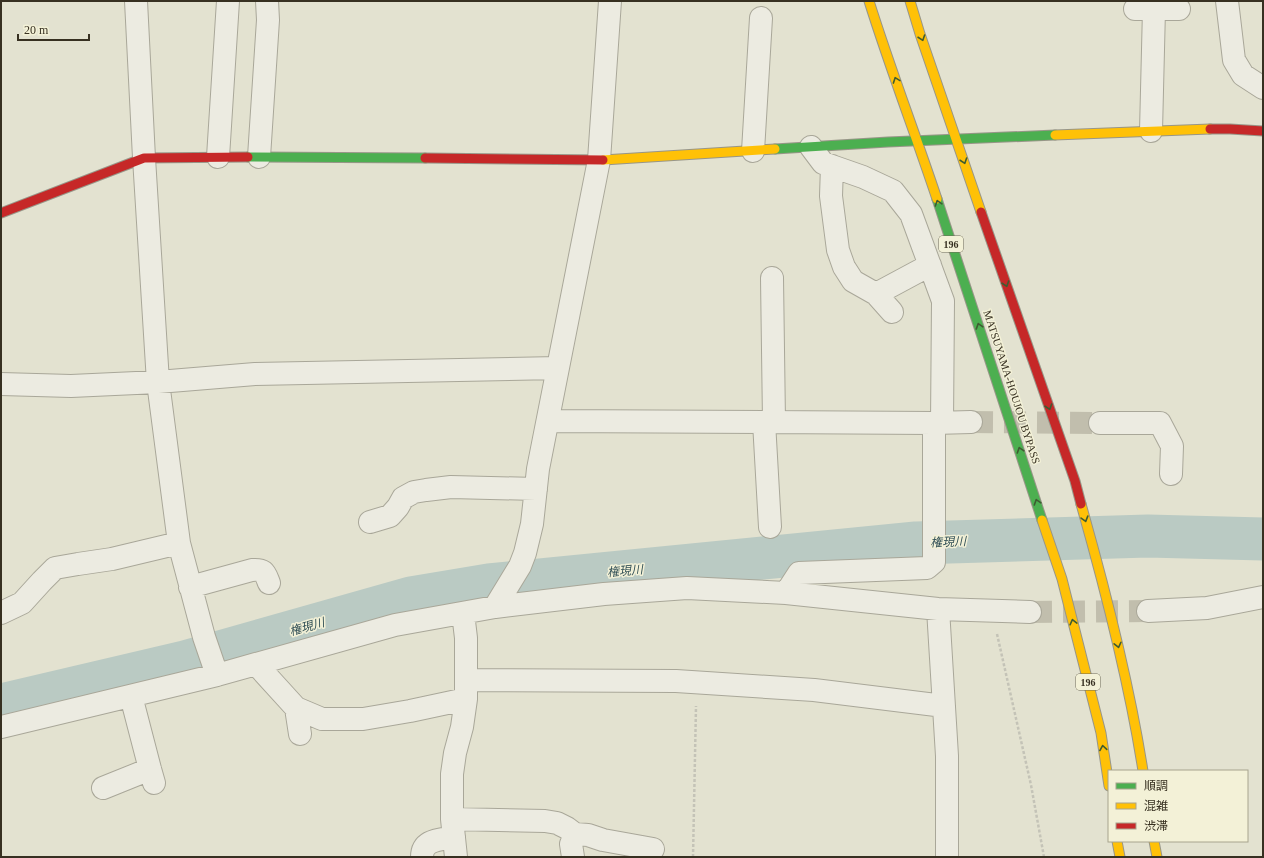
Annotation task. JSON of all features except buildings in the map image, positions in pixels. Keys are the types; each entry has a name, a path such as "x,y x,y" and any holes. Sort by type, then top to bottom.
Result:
{"main road":[{"name":"MATSUYAMA-HOUJOU BYPASS","path":"869,1 883,46 917,140 1062,579 1101,733 1108,779"},
{"path":"910,1 956,139 1075,481 1103,580 1136,724 1143,770"},
{"path":"1,213 144,158 259,157 599,160 917,140 1151,131 1230,129 1263,131"},
{"path":"1117,842 1120,857"},
{"path":"1154,842 1157,857"}],"street":[{"path":"136,1 158,382 179,543 204,637 216,671"},
{"path":"218,157 228,1"},
{"path":"259,157 268,20 267,1"},
{"path":"497,603 520,566 532,524 538,469 599,160 610,1"},
{"path":"1227,1 1234,60 1243,75 1263,88"},
{"path":"1151,131 1145,9 1179,9"},
{"path":"753,151 761,18"},
{"path":"786,593 799,573 926,568 934,562 934,526 943,301 911,214 893,191 863,177 823,163 811,147"},
{"path":"832,166 831,196 838,250 844,266 853,281 876,294 892,312"},
{"path":"876,294 930,265"},
{"path":"770,527 769,422 772,278"},
{"path":"1,384 71,386 158,382 255,374 558,368"},
{"path":"548,421 971,422"},
{"path":"1100,423 1160,423 1172,446 1171,474"},
{"path":"370,522 390,516 404,498 414,492 451,487 536,489"},
{"path":"1,613 22,603 55,568 112,559 179,543"},
{"path":"190,587 252,570 259,570 265,573 269,583"},
{"path":"1,727 131,696 216,671 256,664 395,625 463,613 497,603 687,588 786,593 938,609 1030,612"},
{"path":"1148,611 1207,608 1263,597"},
{"path":"938,609 948,787 947,857"},
{"path":"454,838 452,774 455,753 462,727 466,690 466,638 463,613"},
{"path":"256,664 296,708 322,719 363,719 410,712 466,690 668,681 814,690 944,706"},
{"path":"103,788 152,776 131,696"},
{"path":"296,708 300,734"},
{"path":"422,857 422,851 428,843 545,821 557,823 575,834 588,835 603,840 654,849"},
{"path":"573,857 571,844 575,834"}],"path":[{"path":"991,611 1024,755 1044,857"},
{"path":"693,857 697,683"}],"waterway":[{"name":"権現川","path":"1,705 185,662 411,598 489,585 916,543 1148,536 1263,539"}],"tunnel":[{"path":"971,422 1100,423"},
{"path":"1030,612 1148,611"}],"traffic: fast":[{"path":"775,149 888,142 1055,135"},
{"path":"248,157 425,158"},
{"path":"937,199 1042,520"}],"traffic: slow":[{"path":"869,1 937,199"},
{"path":"910,1 981,212"},
{"path":"1055,135 1210,129"},
{"path":"603,160 775,149"},
{"path":"1081,504 1124,670 1143,770"},
{"path":"1042,520 1062,579 1101,733 1108,779"},
{"path":"1117,842 1120,857"},
{"path":"1154,842 1157,857"}],"traffic: jam":[{"path":"1210,129 1263,131"},
{"path":"1,213 144,158 248,157"},
{"path":"425,158 603,160"},
{"path":"981,212 1075,481 1081,504"}]}
